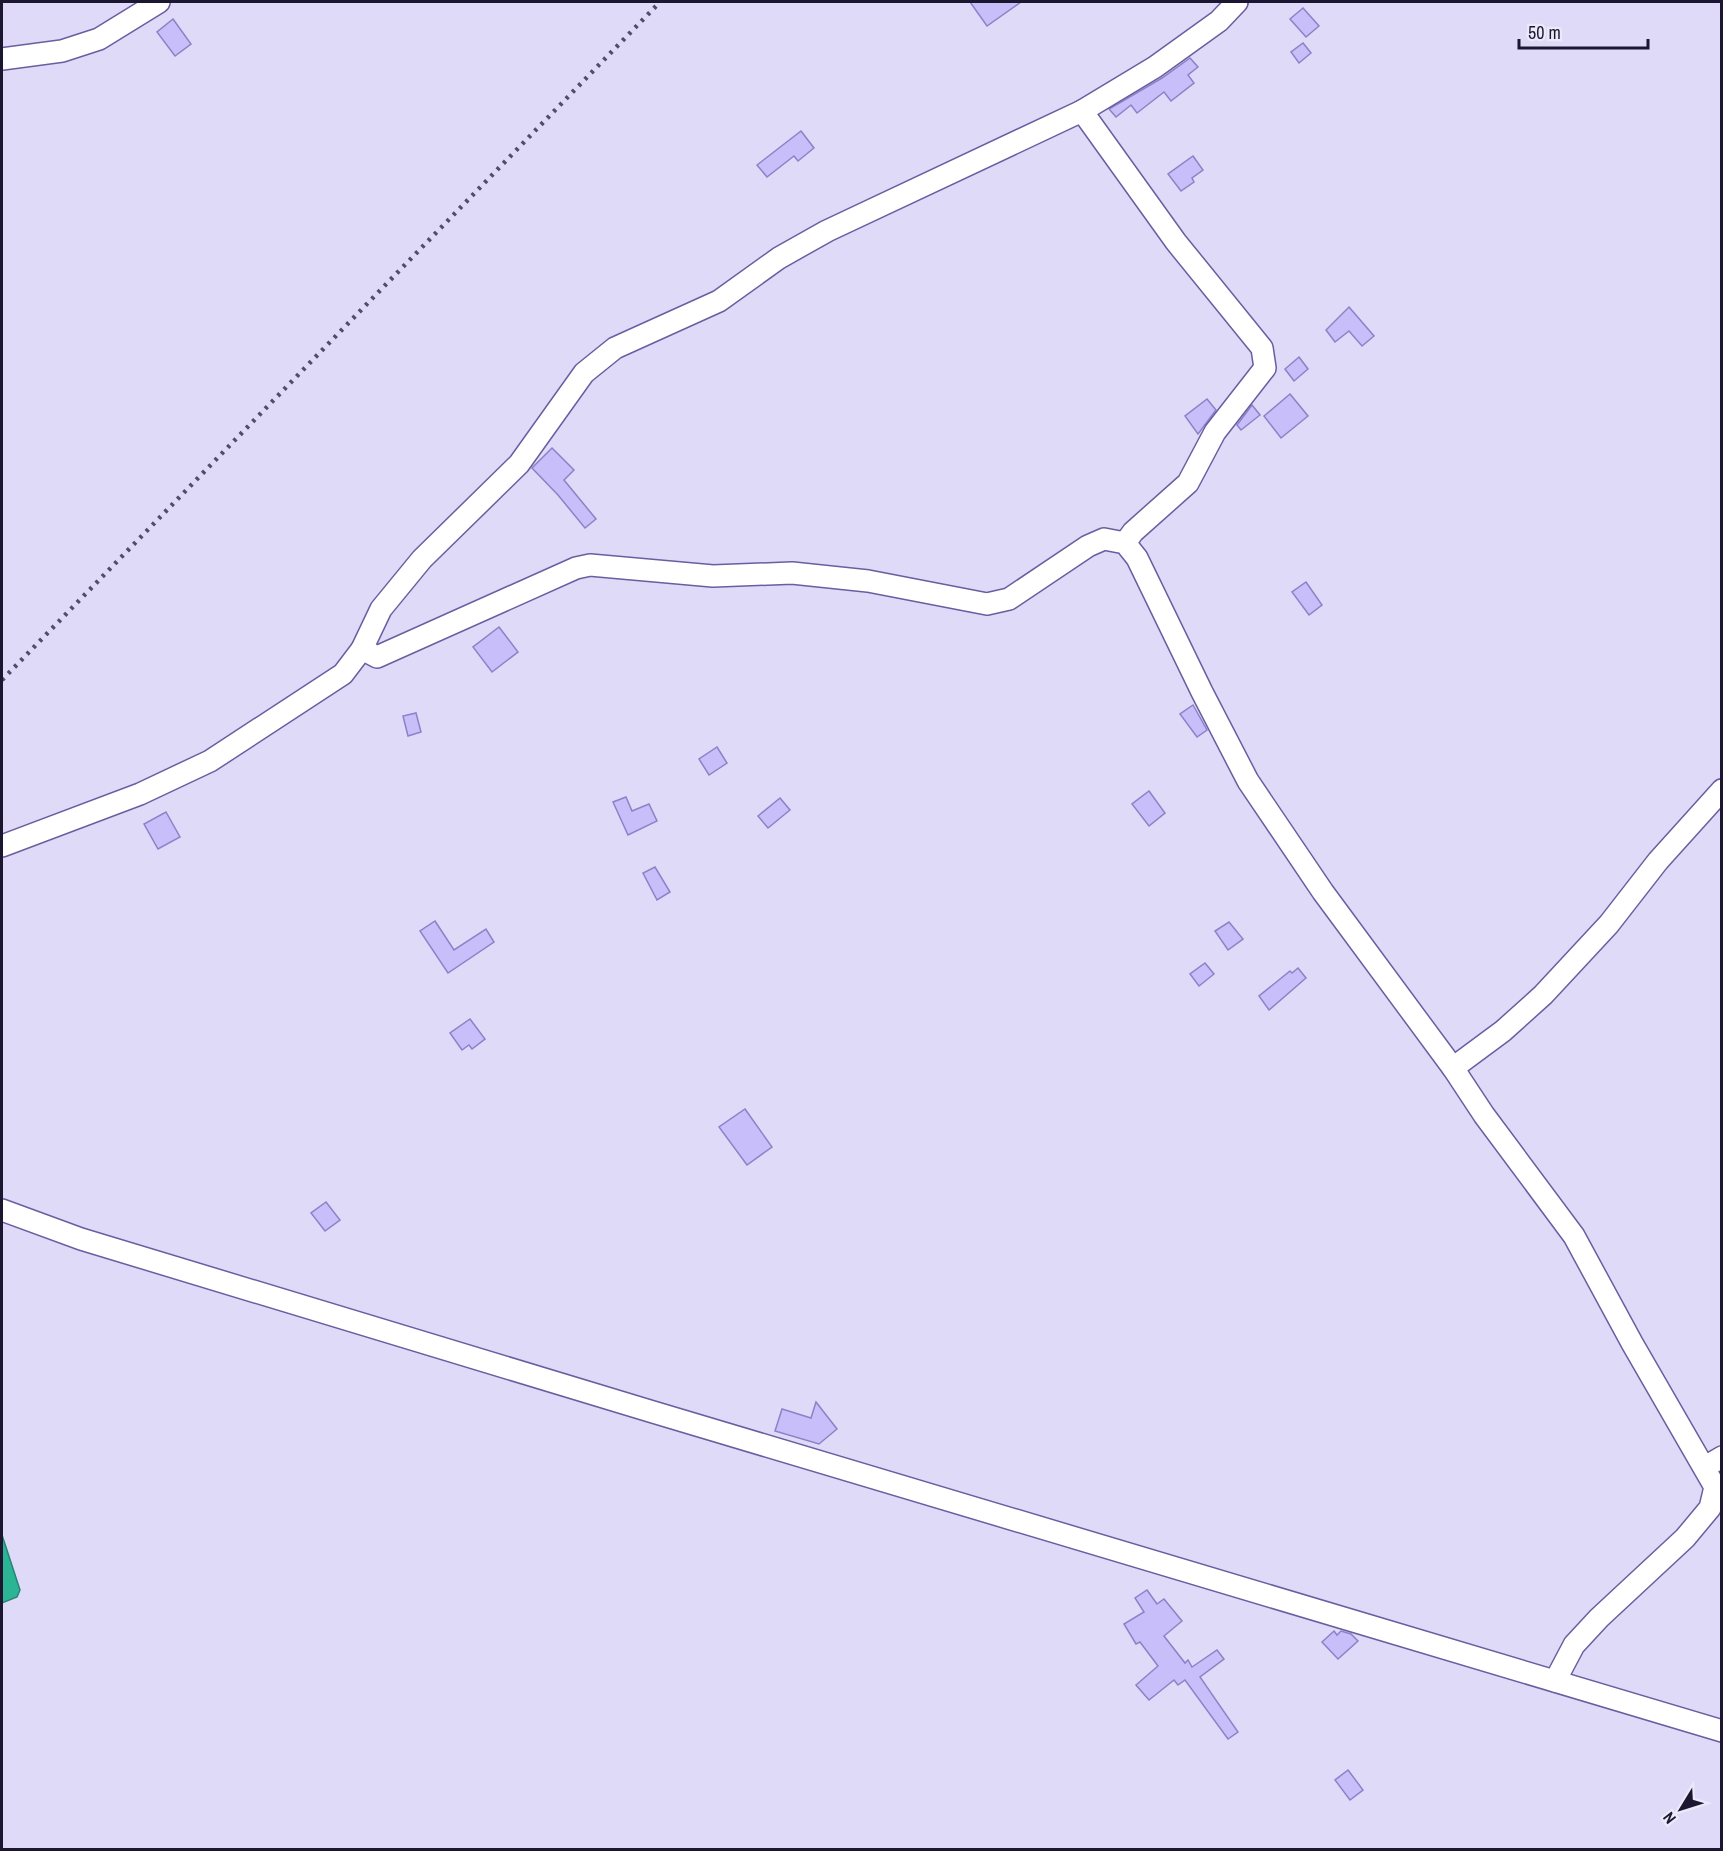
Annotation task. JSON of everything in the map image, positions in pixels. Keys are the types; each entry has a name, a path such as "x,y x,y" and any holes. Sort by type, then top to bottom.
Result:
{"street":[{"path":"2,59 62,51 99,39 159,2"},
{"path":"2,846 140,794 210,761 343,674 362,649 381,609 401,584 422,559 519,464 584,373 615,348 719,301 779,258 827,231 1082,111 1155,67 1219,21 1237,2"},
{"path":"1082,111 1176,242 1262,348 1265,368 1215,432 1188,483 1133,532 1125,543"},
{"path":"362,649 377,657 576,568 590,565 713,576 792,573 868,581 987,604 1009,600 1088,546 1104,538 1125,543 1137,558 1248,781 1323,892 1574,1236 1632,1343 1713,1462 1715,1487 1710,1508 1685,1538 1599,1618 1574,1645 1555,1681"},
{"path":"1453,1068 1503,1031 1543,995 1609,924 1658,861 1722,790"},
{"path":"2,1210 104,1246 642,1409 1722,1731"}],"shaded area":[{"path":"2,1535 20,1590 17,1597 2,1603"}],"building":[{"path":"970,2 1021,2 987,26"},
{"path":"1303,8 1319,26 1306,37 1290,19"},
{"path":"173,19 191,44 175,56 157,32"},
{"path":"1303,43 1311,53 1299,63 1291,52"},
{"path":"1190,58 1198,67 1188,75 1194,83 1171,101 1164,92 1137,113 1131,105 1116,117 1109,109 1162,78"},
{"path":"801,131 814,148 798,161 794,156 767,177 757,165"},
{"path":"1193,156 1203,170 1192,178 1194,182 1181,191 1168,174"},
{"path":"1349,307 1374,336 1362,346 1349,331 1335,342 1326,330"},
{"path":"1299,357 1308,369 1294,381 1285,369"},
{"path":"1290,394 1308,416 1281,438 1264,416"},
{"path":"1207,399 1216,410 1198,434 1185,416"},
{"path":"1252,405 1260,415 1241,430 1237,425"},
{"path":"552,448 574,470 564,480 596,519 585,528 532,468"},
{"path":"1306,582 1322,605 1309,615 1292,592"},
{"path":"499,627 518,652 492,672 473,647"},
{"path":"1193,705 1207,730 1197,737 1180,714"},
{"path":"416,713 421,732 408,736 403,716"},
{"path":"717,747 727,763 709,775 699,759"},
{"path":"1149,791 1165,813 1149,826 1132,804"},
{"path":"626,797 632,811 649,804 657,821 628,835 613,802"},
{"path":"780,798 790,810 768,828 758,816"},
{"path":"166,812 180,837 158,849 144,824"},
{"path":"655,867 670,892 657,900 643,873"},
{"path":"435,921 454,950 486,929 494,942 448,973 420,931"},
{"path":"1229,922 1243,939 1228,950 1215,931"},
{"path":"1205,963 1214,974 1199,986 1190,974"},
{"path":"1298,968 1306,978 1269,1010 1259,996 1290,971 1292,973"},
{"path":"470,1019 485,1039 472,1049 469,1045 462,1050 450,1033"},
{"path":"745,1109 772,1147 747,1165 719,1127"},
{"path":"326,1202 340,1220 325,1231 311,1213"},
{"path":"816,1402 837,1429 819,1444 775,1431 782,1409 811,1418"},
{"path":"1147,1590 1157,1604 1164,1599 1182,1621 1164,1636 1185,1663 1188,1660 1192,1667 1217,1650 1224,1659 1200,1677 1238,1732 1228,1739 1185,1680 1178,1685 1174,1680 1149,1700 1136,1685 1158,1666 1140,1642 1136,1644 1124,1624 1144,1612 1135,1598"},
{"path":"1334,1631 1337,1635 1341,1631 1351,1634 1358,1641 1338,1659 1322,1642"},
{"path":"1348,1770 1363,1790 1350,1800 1335,1780"}],"railway":[{"path":"2,680 660,2"}]}
